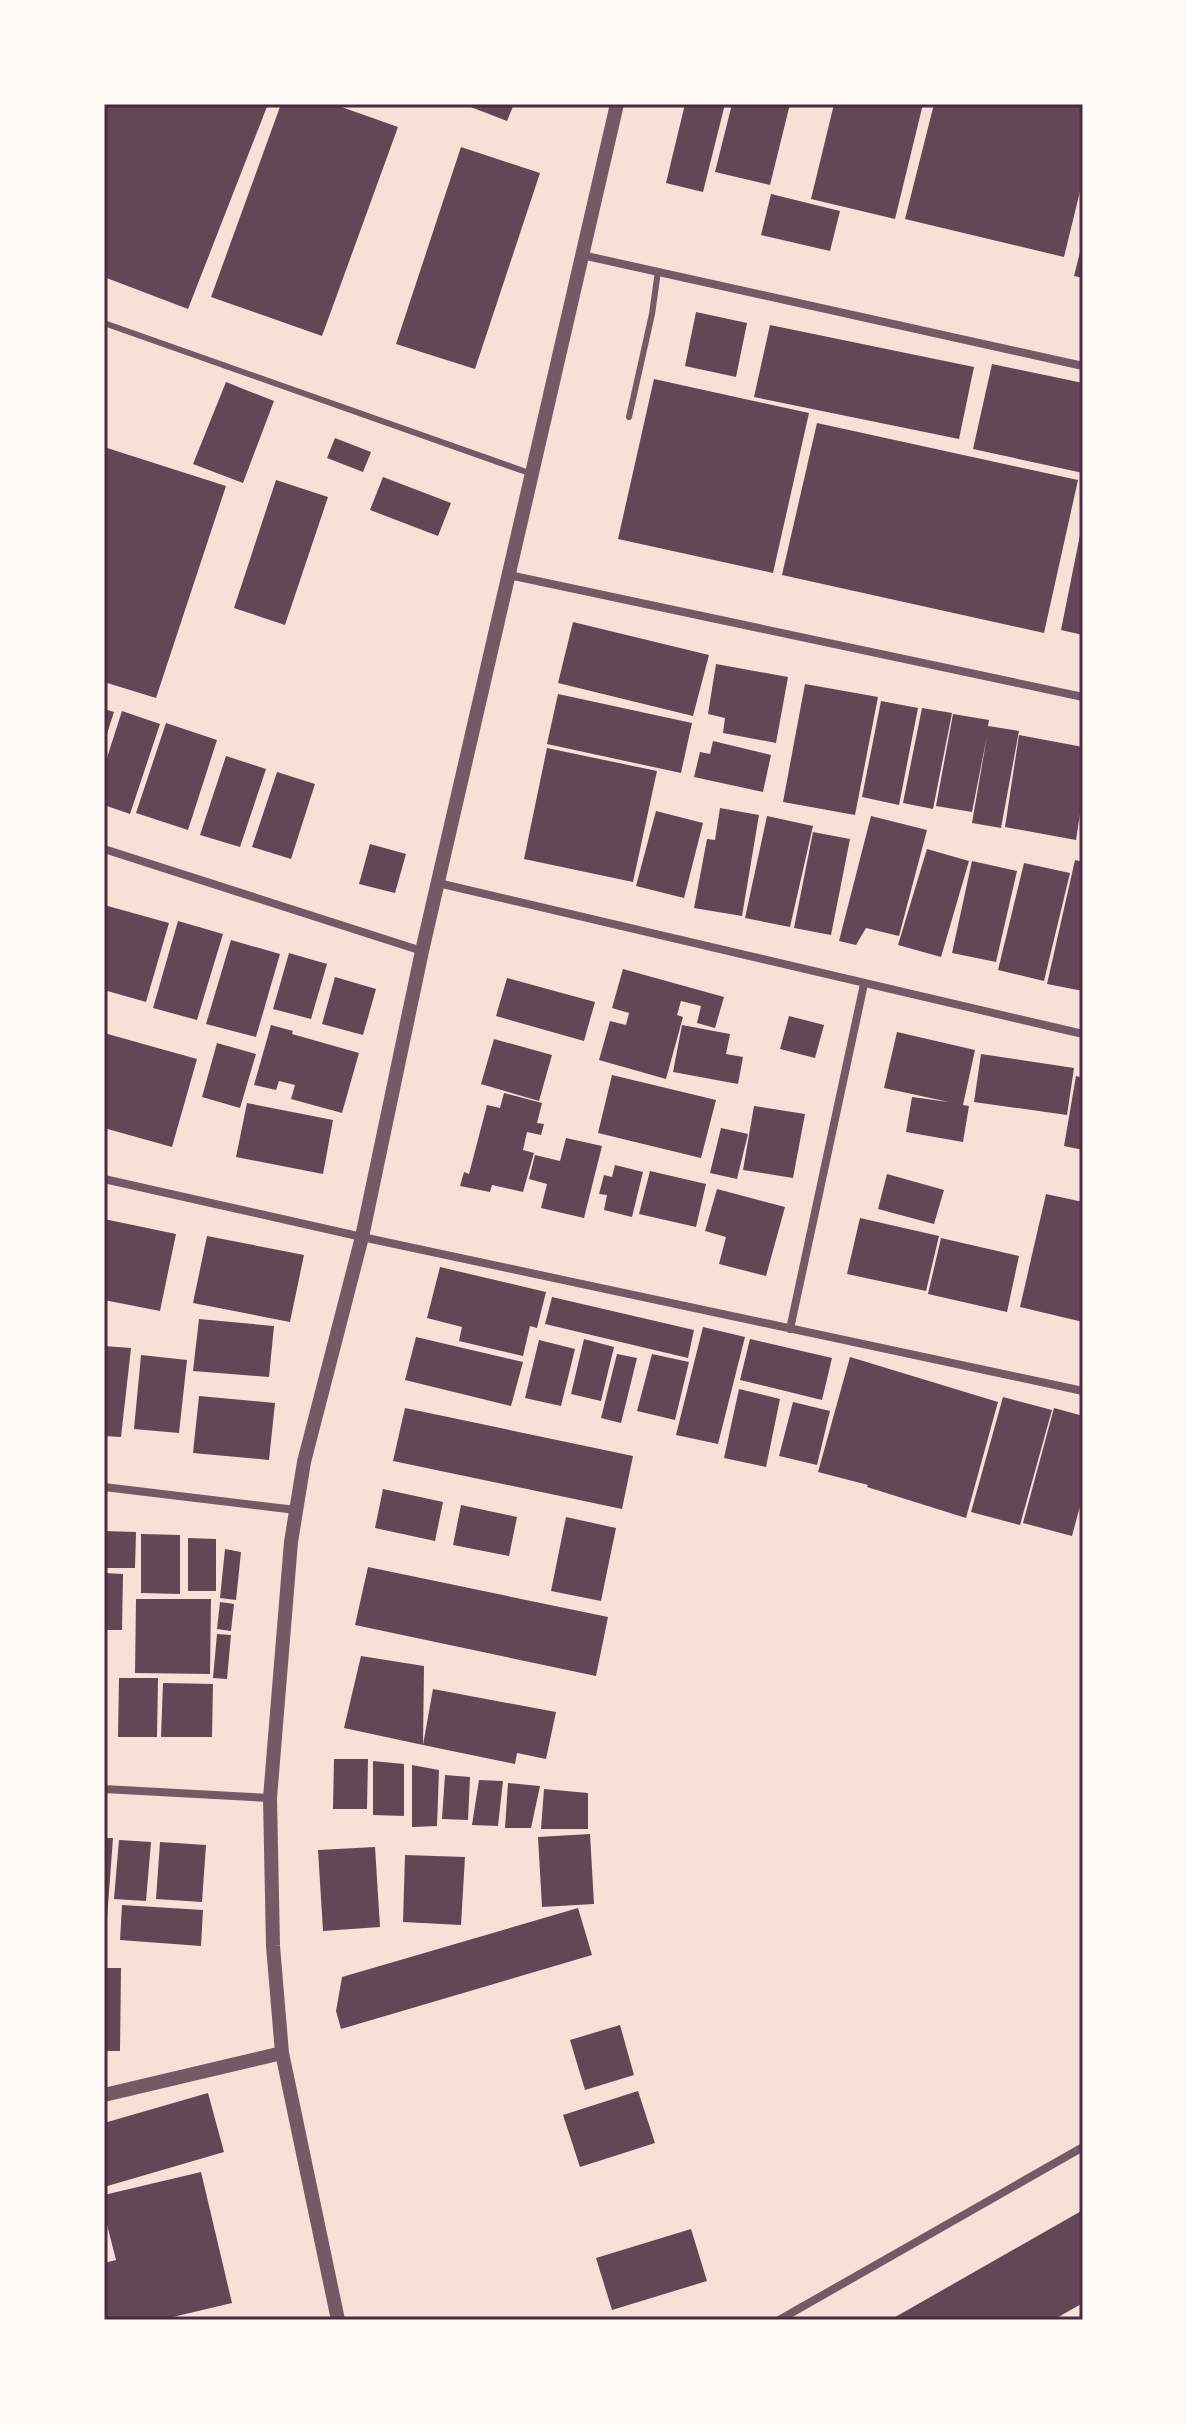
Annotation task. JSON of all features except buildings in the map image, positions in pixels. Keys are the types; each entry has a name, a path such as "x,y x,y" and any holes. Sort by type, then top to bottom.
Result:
{"street":[{"path":"338,2320 282,2053 273,1946 270,1798 291,1542 304,1462 362,1237 422,951 617,104"},
{"path":"582,255 1083,366"},
{"path":"509,575 1083,697"},
{"path":"104,849 422,951"},
{"path":"438,883 1083,1034"},
{"path":"790,1329 864,984"},
{"path":"104,1179 1083,1391"},
{"path":"104,1487 296,1510"},
{"path":"104,1789 270,1798"},
{"path":"104,2095 282,2053"},
{"path":"779,2320 1083,2147"}],"lane":[{"path":"629,417 652,314 658,271"},
{"path":"104,323 532,474"}]}
